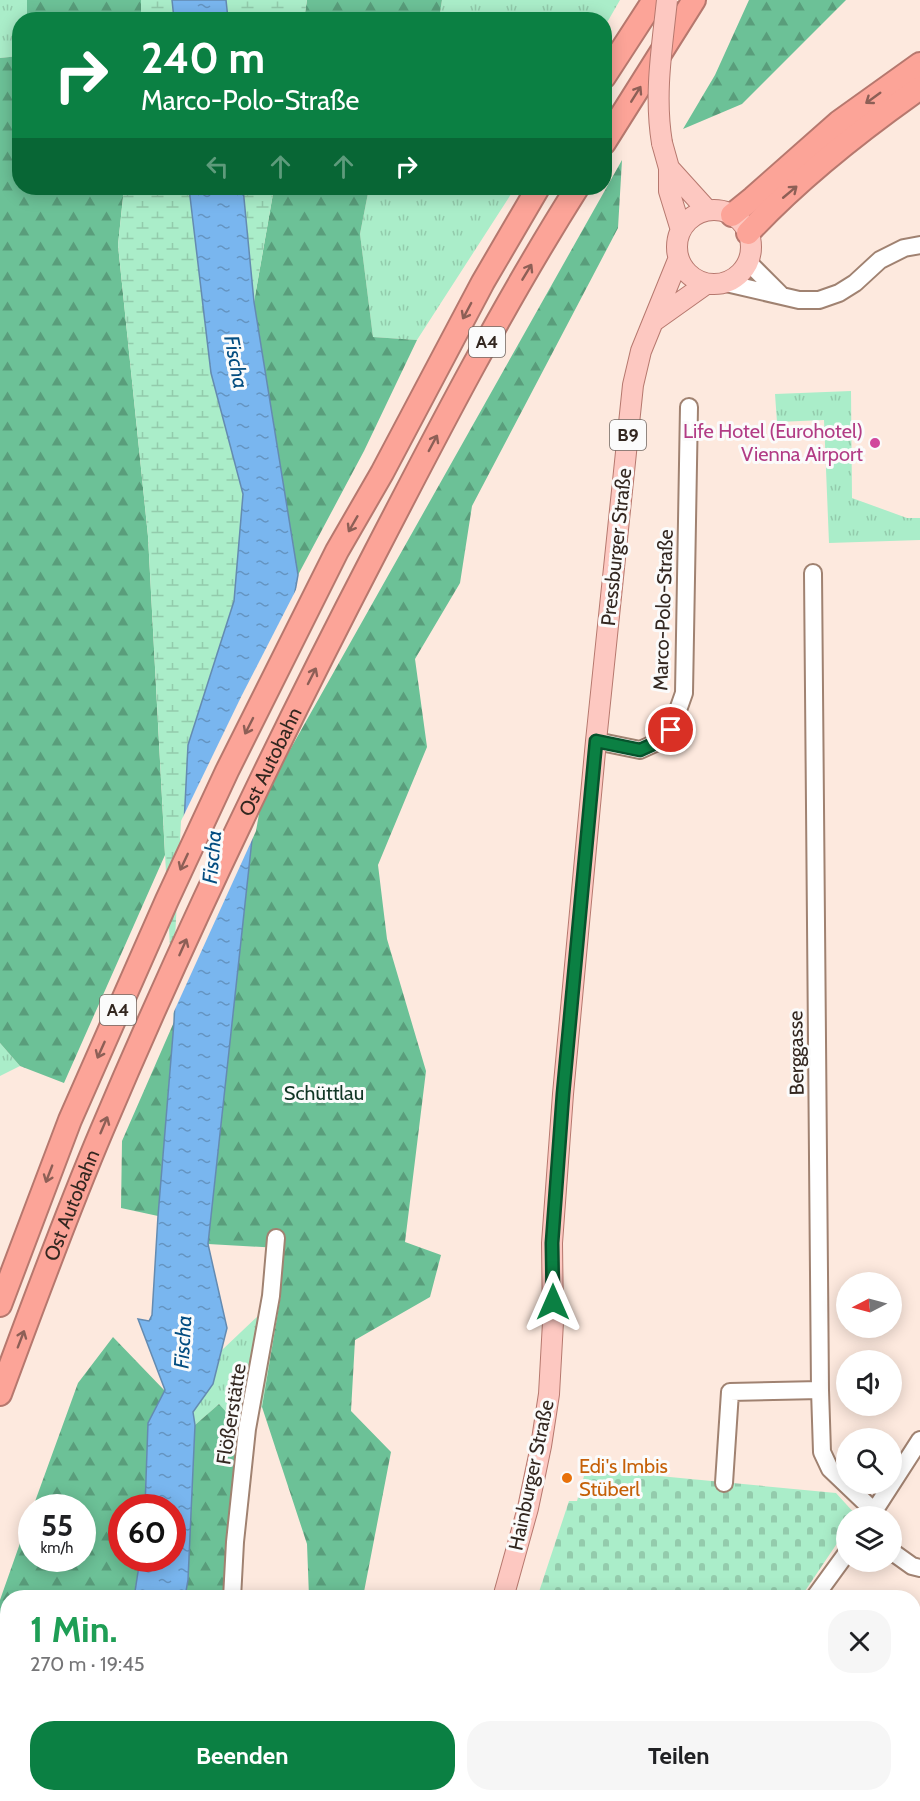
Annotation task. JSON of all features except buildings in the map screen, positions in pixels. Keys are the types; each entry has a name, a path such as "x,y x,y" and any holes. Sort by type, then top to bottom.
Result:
{"highway":[{"path":"612,65 654,0"},
{"path":"612,130 694,0"},
{"path":"732,215 839,122 920,64"},
{"path":"748,233 773,206 869,124 920,88"},
{"name":"Ost Autobahn","path":"0,1305 70,1120 227,771 338,550 382,473 483,282 534,195"},
{"name":"Ost Autobahn","path":"0,1394 66,1218 112,1107 258,784 325,650 500,317 573,195"}],"main road":[{"name":"B9","path":"667,0 658,83 659,122 669,168 669,191 681,230 676,245 678,260"},
{"name":"B9","path":"669,168 707,210"},
{"path":"654,321 716,283 735,278 748,262 750,253 748,233 742,223 732,215 707,210 692,217 681,230"},
{"path":"678,260 689,276 716,283"},
{"name":"Pressburger Straße","path":"596,741 633,385 641,351 678,260"},
{"name":"Hainburger Straße","path":"504,1590 528,1508 549,1394 553,1322 552,1243 565,1071 596,741"}],"street":[{"path":"716,283 799,300 819,300 839,293 855,283 880,260 904,248 920,245"},
{"path":"748,262 781,295"},
{"name":"Marco-Polo-Straße","path":"596,741 640,750 662,740 671,730 684,693 689,407"},
{"name":"Berggasse","path":"813,573 822,1452 830,1469 865,1506"},
{"name":"Flößerstätte","path":"232,1590 235,1542 248,1429 271,1296 276,1238"},
{"path":"723,1483 730,1392 820,1390"},
{"path":"878,1506 920,1440"},
{"path":"902,1559 912,1566 920,1568"},
{"path":"820,1590 836,1568"}],"green space":[{"path":"0,0 27,0 27,12 12,12 12,57 0,58"},
{"path":"27,0 141,0 141,12 27,12"},
{"path":"141,0 172,0 173,12 141,12"},
{"path":"226,0 307,0 305,12 227,12"},
{"path":"307,0 442,0 440,12 305,12"},
{"path":"442,0 620,0 612,14 612,12 440,12"},
{"path":"749,0 846,0 742,104 683,129 715,75"},
{"path":"12,57 12,195 123,195 118,245 148,536 165,855 64,1083 20,1066 0,1043 0,58"},
{"name":"Schüttlau","path":"622,160 618,228 472,506 460,583 415,659 427,747 378,865 387,939 426,1071 405,1242 441,1255 430,1297 355,1340 351,1411 391,1452 364,1590 309,1590 307,1544 262,1407 281,1294 279,1248 208,1244 255,812 602,195 612,195 612,178"},
{"path":"123,195 190,195 211,373 243,494 234,601 188,745 174,1022 148,536 118,245"},
{"path":"244,195 273,195 254,302"},
{"path":"273,195 368,195 360,234 373,337 417,340 364,451 298,575 254,302"},
{"path":"368,195 510,195 417,340 373,337 360,234"},
{"path":"851,391 852,498 907,518 920,518 920,540 829,543 824,420 777,422 775,394"},
{"path":"174,1022 158,1216 121,1208 122,1141"},
{"path":"0,1043 20,1066 0,1076"},
{"path":"281,1294 262,1407 240,1427 219,1404 195,1425 193,1412 213,1384 222,1350"},
{"path":"113,1337 165,1391 148,1423 145,1494 108,1494 108,1572 138,1572 135,1590 4,1590 18,1549 18,1572 96,1572 96,1494 38,1494 78,1383"},
{"path":"219,1404 240,1427 224,1590 186,1590 195,1425"},
{"path":"586,1469 836,1493 848,1506 836,1506 836,1545 806,1590 540,1590 569,1501 577,1501"}],"water":[{"path":"172,0 226,0 227,12 173,12"},
{"name":"Fischa","path":"190,195 244,195 254,302 298,575 255,812 208,1244 227,1328 213,1384 193,1412 195,1425 188,1580 186,1590 135,1590 138,1572 186,1572 186,1494 145,1494 148,1423 165,1390 138,1319 149,1321 152,1315 174,1022 188,745 234,601 243,494 211,373"}],"pier":[{"path":"300,582 256,831 171,1018 181,821"}],"place":[{"name":"Life Hotel (Eurohotel) Vienna Airport","path":"875,443"},
{"name":"Edi's Imbis Stüberl","path":"567,1478"}],"route":[{"path":"553,1302 552,1243 563,1094 596,741 640,750 662,740 671,730"}]}
